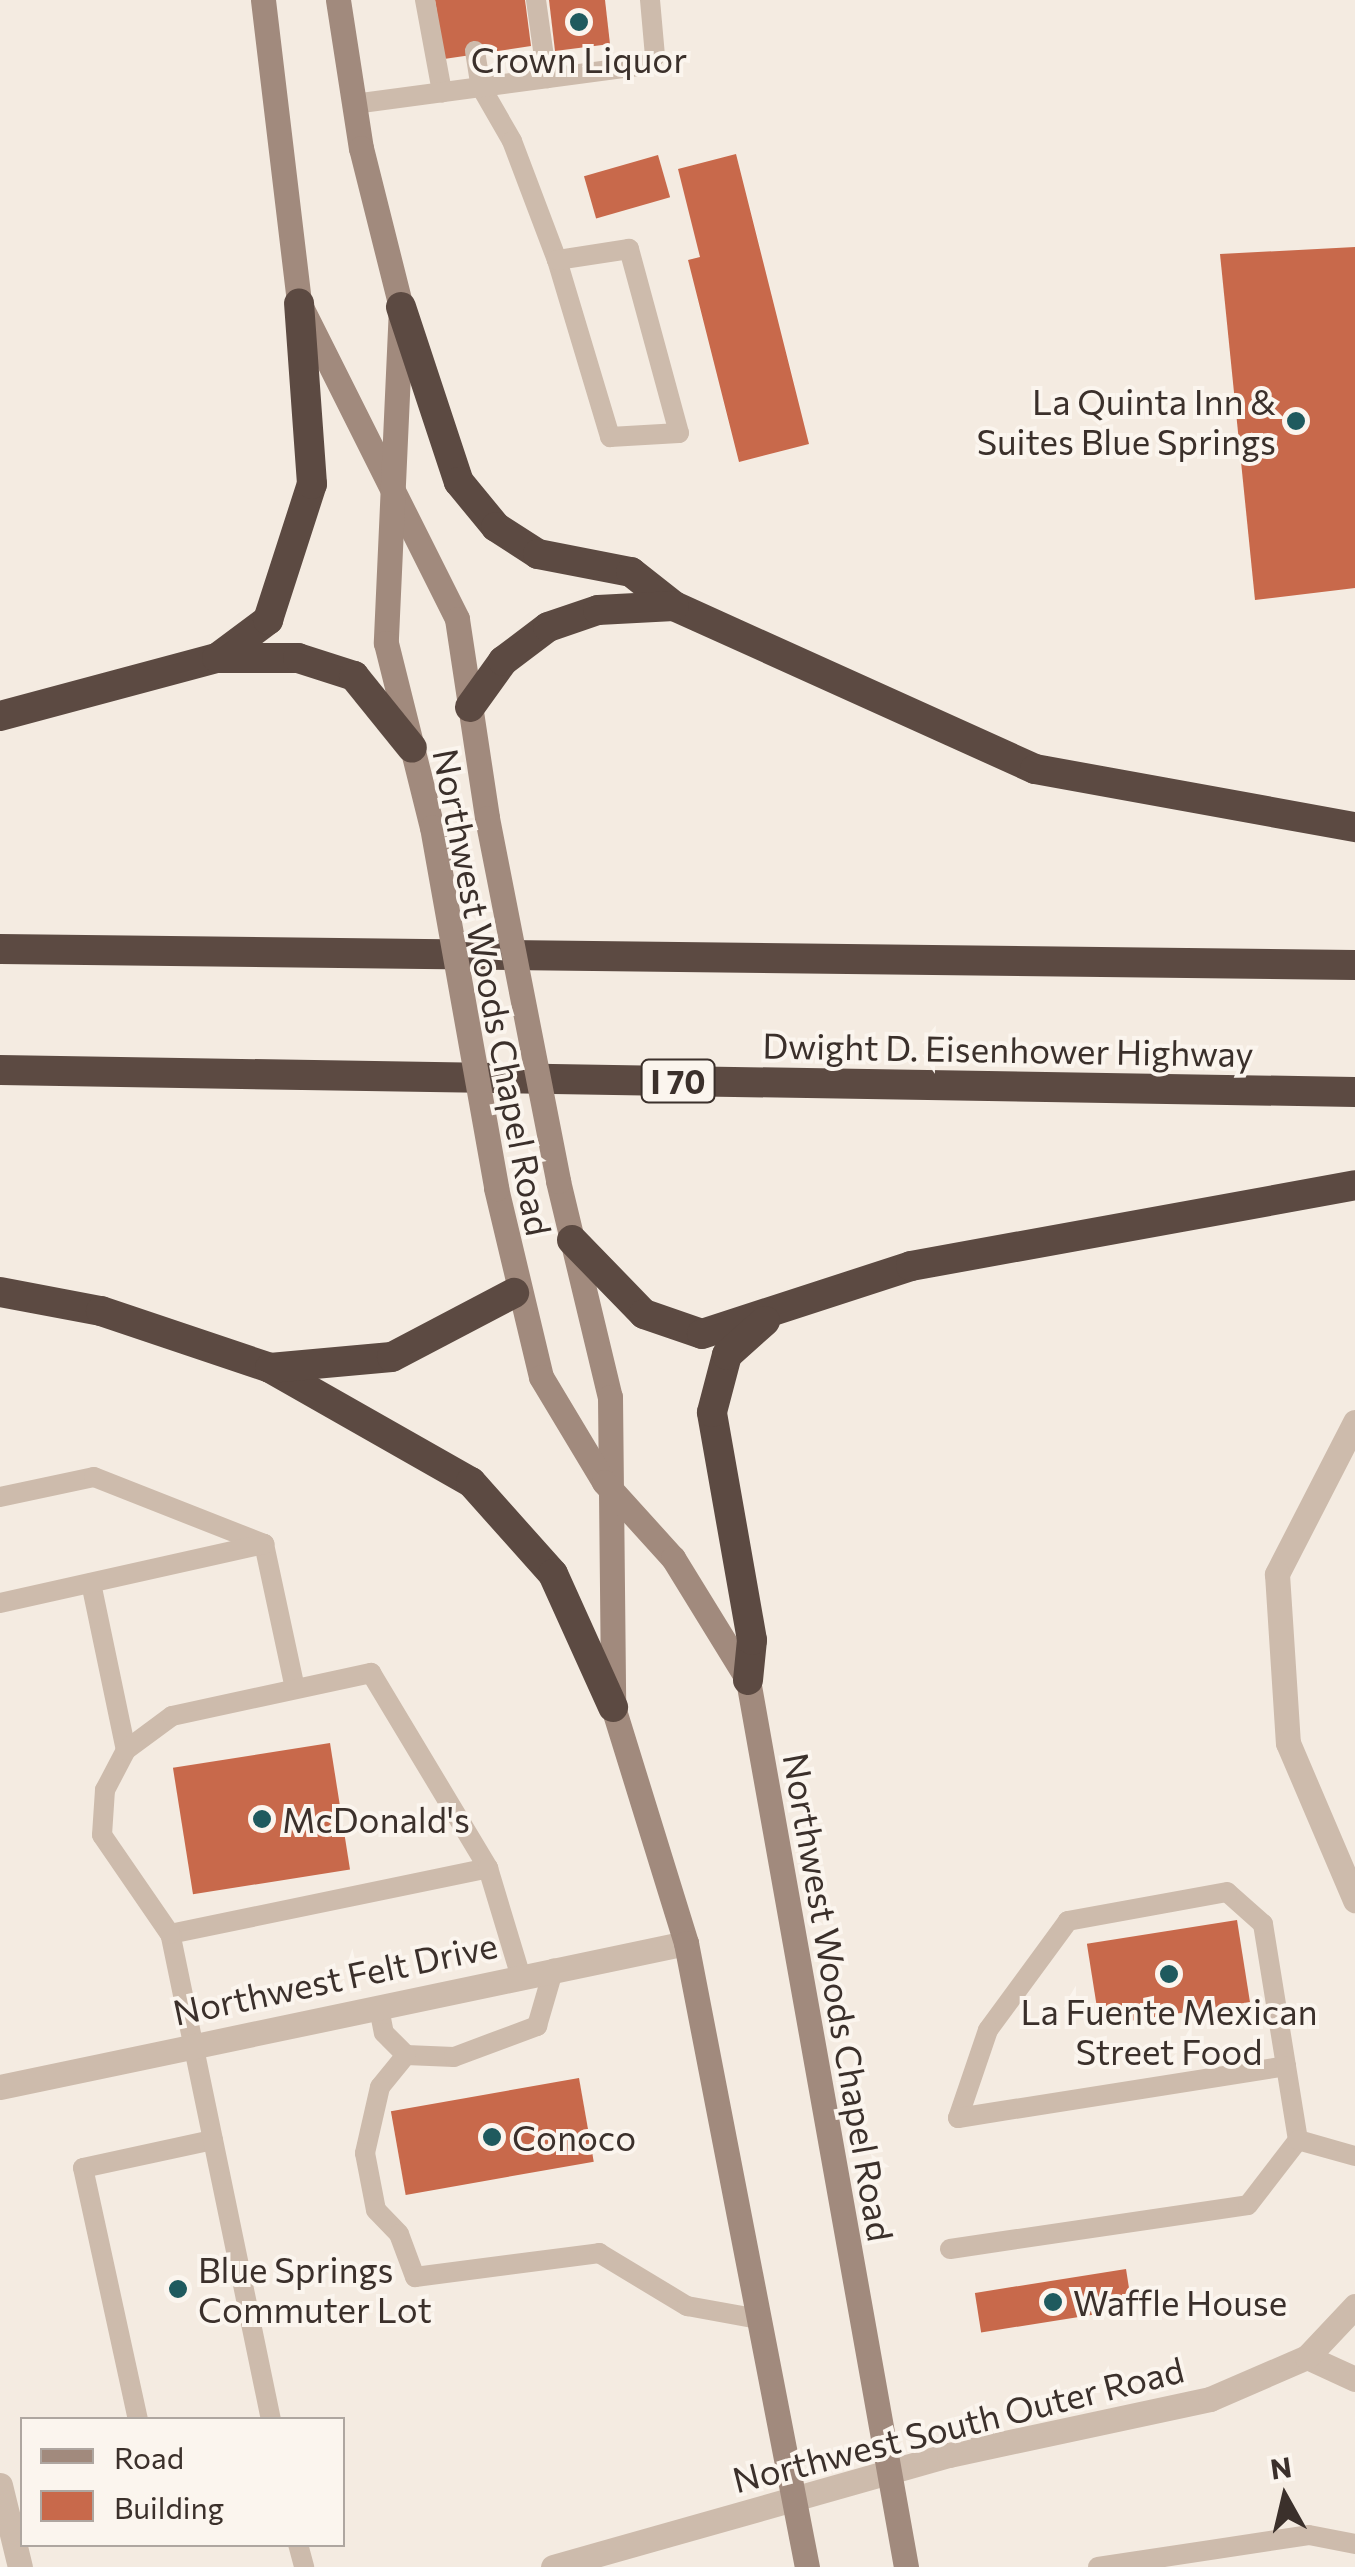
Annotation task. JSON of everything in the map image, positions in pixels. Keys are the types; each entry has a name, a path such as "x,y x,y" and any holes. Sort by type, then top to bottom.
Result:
{"highway":[{"path":"217,658 268,620 312,484 299,303"},
{"path":"400,307 444,454 496,527 576,567 631,572 674,606 1036,769 1355,826"},
{"path":"470,707 503,661 548,627 598,610 674,606"},
{"path":"0,716 217,658 298,658 354,676 412,748"},
{"path":"0,949 1355,965"},
{"name":"Dwight D. Eisenhower Highway","path":"0,1070 1355,1092"},
{"path":"572,1240 644,1314 702,1334 771,1316 911,1266 1355,1184"},
{"path":"0,1292 100,1311 270,1368 472,1482 554,1574 613,1707"},
{"path":"270,1368 392,1358 514,1292"},
{"path":"748,1680 752,1640 712,1412 727,1354 771,1316"}],"main road":[{"name":"Northwest Woods Chapel Road","path":"263,0 299,303 457,619 487,818 558,1181 610,1396 604,1482 613,1707 686,1943 754,2318 808,2567"},
{"name":"Northwest Woods Chapel Road","path":"338,0 354,104 400,307 386,644 432,827 514,1292 541,1377 604,1482 674,1558 748,1680 906,2567"}],"street":[{"path":"1355,1422 1278,1574 1288,1743 1355,1900"},
{"name":"Northwest Felt Drive","path":"0,2087 379,2008 520,1974 686,1943"},
{"name":"Northwest South Outer Road","path":"553,2567 890,2471 1210,2399 1307,2358 1355,2306"},
{"path":"1307,2358 1355,2379"},
{"path":"0,2485 20,2567"}],"lane":[{"path":"426,0 442,92"},
{"path":"536,0 547,78"},
{"path":"354,104 647,65 655,56 650,0"},
{"path":"475,51 481,87 512,141 557,260 610,436 679,433 629,249 557,260"},
{"path":"0,1497 94,1477 264,1544"},
{"path":"0,1603 264,1544"},
{"path":"264,1544 295,1690"},
{"path":"91,1583 126,1750"},
{"path":"270,2417 170,1934 102,1835 105,1790 126,1750 172,1716 371,1673 488,1868 520,1974"},
{"path":"170,1934 488,1868"},
{"path":"950,2249 1248,2205 1298,2140 1264,1924 1227,1892 1068,1921 988,2030 958,2118 1286,2066"},
{"path":"379,2008 384,2033 406,2055 454,2057 537,2026 554,1968"},
{"path":"406,2055 380,2087 366,2154 376,2210 399,2234 414,2277 599,2253 687,2306 754,2318"},
{"path":"137,2417 83,2168 213,2140"},
{"path":"1298,2140 1355,2156"},
{"path":"1098,2567 1309,2535 1355,2544"}],"building":[{"name":"Crown Liquor","path":"435,0 525,0 531,46 444,59"},
{"name":"Crown Liquor","path":"549,0 605,0 610,44 555,51"},
{"path":"736,154 809,444 739,462 688,260 700,257 678,169"},
{"path":"658,155 670,197 596,219 584,176"},
{"name":"La Quinta Inn & Suites Blue Springs","path":"1355,247 1355,588 1255,600 1220,254"},
{"name":"McDonald's","path":"330,1743 350,1869 193,1894 173,1768"},
{"name":"La Fuente Mexican Street Food","path":"1237,1920 1250,2002 1100,2026 1087,1944"},
{"name":"Conoco","path":"579,2078 594,2162 406,2195 391,2111"},
{"name":"Waffle House","path":"1126,2269 1132,2309 981,2332 975,2293"}],"place":[{"name":"Crown Liquor","path":"579,22"},
{"name":"La Quinta Inn & Suites Blue Springs","path":"1296,421"},
{"name":"McDonald's","path":"262,1819"},
{"name":"La Fuente Mexican Street Food","path":"1169,1974"},
{"name":"Conoco","path":"492,2137"},
{"name":"Blue Springs Commuter Lot","path":"178,2289"},
{"name":"Waffle House","path":"1053,2302"}]}
